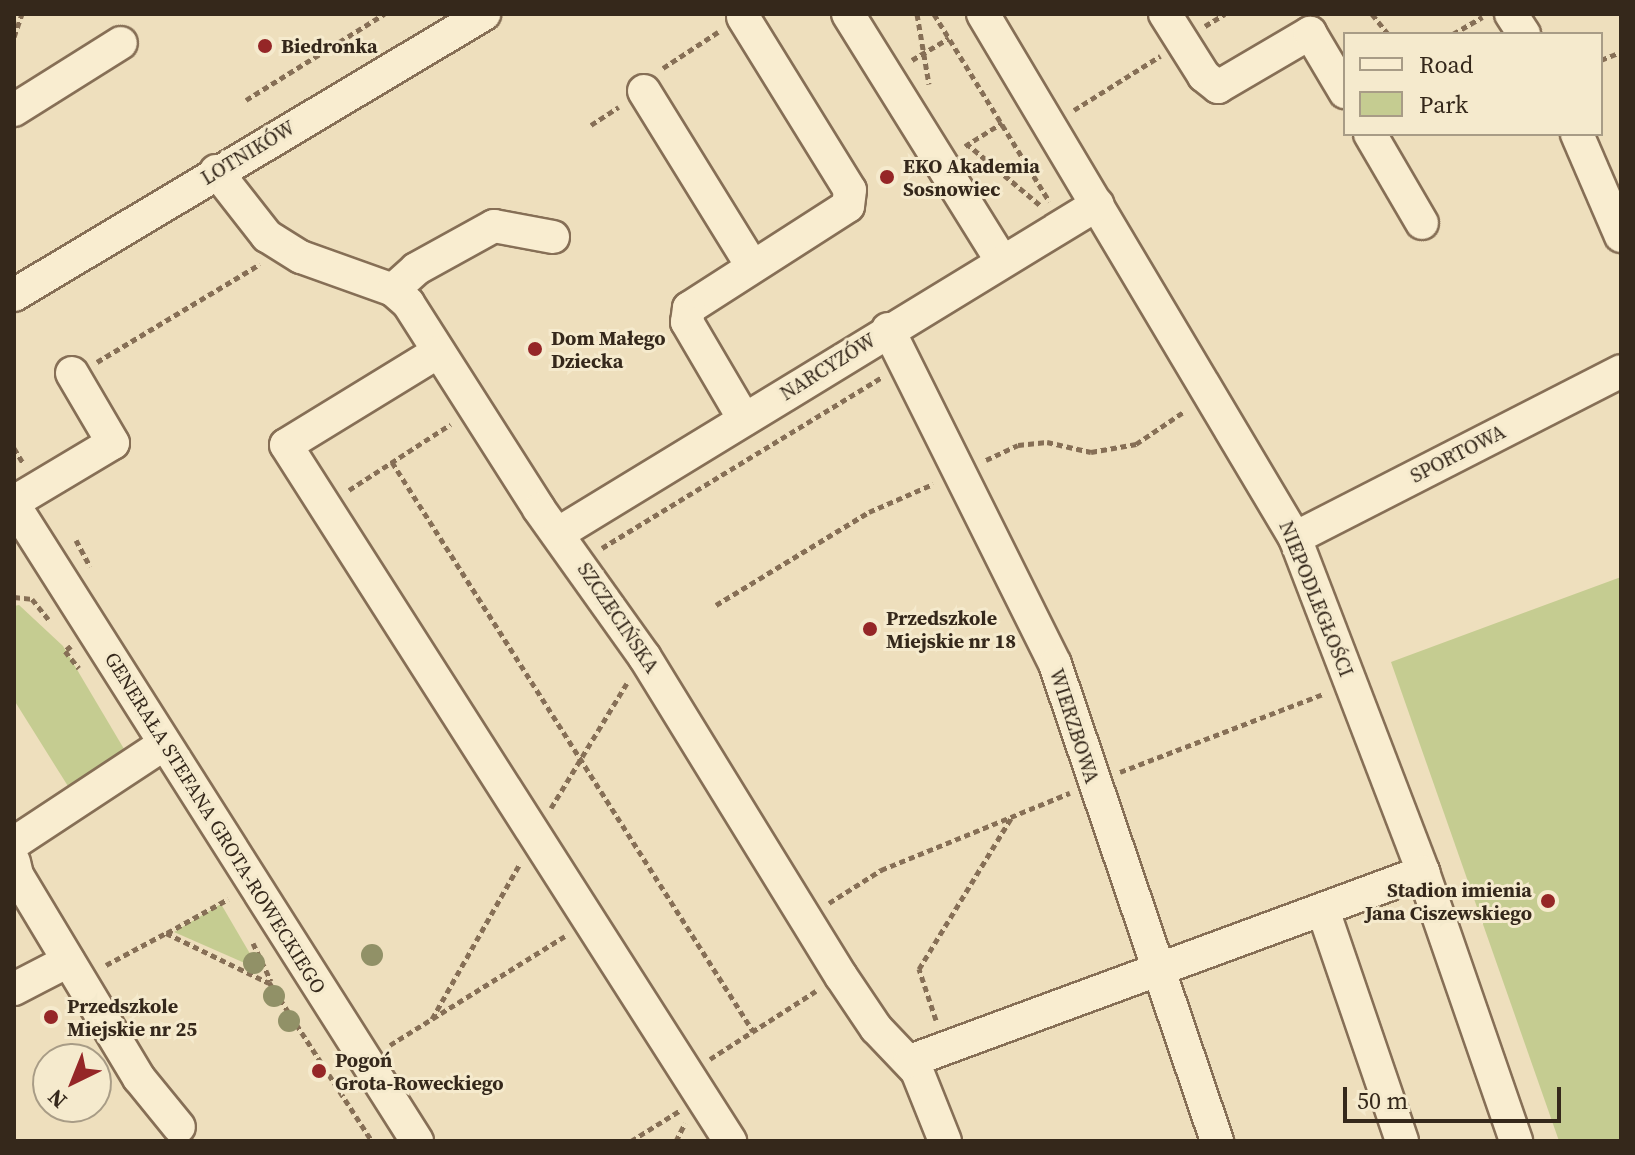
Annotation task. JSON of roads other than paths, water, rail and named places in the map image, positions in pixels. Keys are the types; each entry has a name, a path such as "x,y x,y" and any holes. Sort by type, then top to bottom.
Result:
{"street":[{"path":"848,14 887,76 948,148 1002,261"},
{"name":"NIEPODLEGŁOŚCI","path":"983,14 1214,395 1295,538 1423,872 1516,1141"},
{"path":"1165,14 1204,76 1218,87 1310,33 1343,89"},
{"path":"1511,14 1523,32"},
{"name":"LOTNIKÓW","path":"14,295 476,16"},
{"path":"743,17 850,190 848,206 689,308 687,322 744,419"},
{"path":"14,110 121,43"},
{"path":"644,91 752,266"},
{"path":"1371,136 1422,223"},
{"path":"1578,136 1621,236"},
{"name":"SZCZECIŃSKA","path":"216,171 267,236 281,245 393,290 408,303 644,656 841,976 876,1028 910,1061 924,1083 945,1141"},
{"name":"NARCYZÓW","path":"559,533 888,329 1098,204"},
{"path":"393,290 416,269 494,226 553,237"},
{"name":"WIERZBOWA","path":"888,329 963,471 1055,664 1217,1141"},
{"path":"438,352 286,445 730,1141"},
{"name":"SPORTOWA","path":"1295,538 1621,371"},
{"path":"14,503 113,443 73,375"},
{"name":"GENERAŁA STEFANA GROTA-ROWECKIEGO","path":"14,503 417,1141"},
{"path":"14,843 164,744"},
{"path":"14,862 80,966 139,1078 179,1127"},
{"path":"910,1061 1423,872"},
{"path":"1323,910 1402,1141"},
{"path":"14,989 80,966"}],"place":[{"name":"Biedronka","path":"265,46"},
{"name":"EKO Akademia Sosnowiec","path":"887,177"},
{"name":"Dom Małego Dziecka","path":"535,349"},
{"name":"Przedszkole Miejskie nr 18","path":"870,629"},
{"name":"Stadion imienia Jana Ciszewskiego","path":"1548,901"},
{"name":"Przedszkole Miejskie nr 25","path":"51,1017"},
{"name":"Pogoń Grota-Roweckiego","path":"319,1071"}]}
